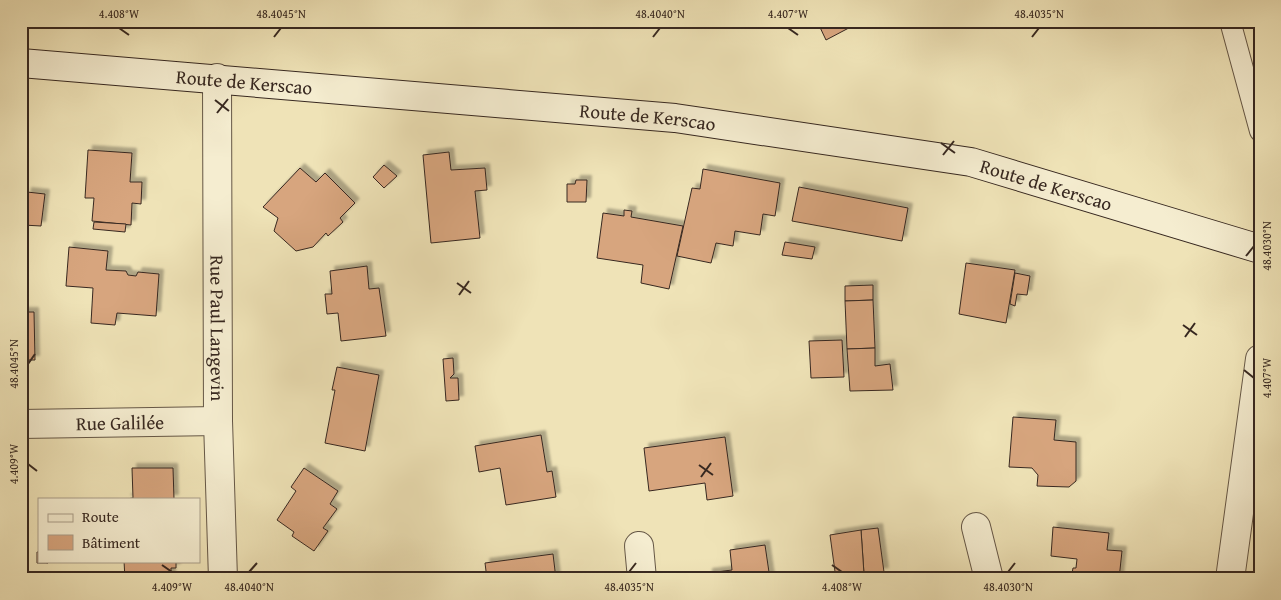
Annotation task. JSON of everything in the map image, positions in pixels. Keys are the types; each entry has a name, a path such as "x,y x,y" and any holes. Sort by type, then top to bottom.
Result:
{"street":[{"name":"Route de Kerscao","path":"21,63 675,118 971,162 1260,249"},
{"name":"Rue Paul Langevin","path":"216,78 218,421 223,579"},
{"path":"1230,579 1260,359"},
{"name":"Rue Galilée","path":"21,424 218,421"},
{"path":"976,527 989,579"},
{"path":"639,546 642,579"}],"lane":[{"path":"1230,21 1260,131"}],"building":[{"path":"817,21 862,21 826,40"},
{"path":"88,150 132,153 130,182 142,182 141,204 132,203 131,225 92,221 94,198 85,198"},
{"path":"449,152 451,170 485,168 487,190 475,191 480,238 431,243 423,155"},
{"path":"384,165 397,176 384,188 373,177"},
{"path":"300,168 316,182 325,173 355,203 340,218 343,222 328,236 326,233 313,247 296,251 274,231 278,218 263,207"},
{"path":"703,169 780,183 775,216 763,214 760,235 735,231 733,246 716,243 711,263 677,256 692,188 700,189"},
{"path":"576,180 587,180 586,202 567,202 567,184 575,184"},
{"path":"799,187 908,208 902,241 792,221"},
{"path":"27,192 45,194 41,226 23,225"},
{"path":"624,210 632,211 631,217 683,226 669,289 641,283 643,265 597,258 603,213 624,216"},
{"path":"94,222 126,224 125,232 93,229"},
{"path":"785,242 815,247 812,259 782,255"},
{"path":"69,247 108,251 106,270 126,271 128,275 136,276 138,272 159,274 156,316 117,313 115,325 91,323 93,288 66,286"},
{"path":"966,263 1015,270 1006,323 959,314"},
{"path":"367,266 369,289 379,288 386,336 341,341 338,313 327,314 325,294 332,294 330,271"},
{"path":"1015,273 1030,276 1027,295 1017,294 1015,306 1010,304"},
{"path":"873,285 873,300 845,301 845,286"},
{"path":"873,300 875,348 847,349 845,301"},
{"path":"21,312 34,312 35,360 21,360"},
{"path":"842,340 844,377 811,378 809,341"},
{"path":"875,348 875,366 890,364 893,390 850,391 847,349"},
{"path":"453,358 454,374 450,378 458,378 459,400 446,401 443,359"},
{"path":"337,367 379,375 365,451 325,443 335,390 332,390"},
{"path":"1013,417 1056,420 1054,440 1076,442 1076,481 1069,487 1037,486 1038,475 1032,468 1009,467"},
{"path":"541,435 547,472 552,471 556,497 506,505 500,468 479,472 475,446"},
{"path":"725,437 733,496 707,500 705,483 649,491 644,448"},
{"path":"132,468 173,468 174,498 133,498"},
{"path":"304,468 338,491 330,504 337,509 323,528 328,531 314,551 292,536 294,532 277,520 296,491 291,487"},
{"path":"1053,527 1109,533 1107,550 1122,551 1119,579 1071,579 1073,568 1076,568 1077,559 1051,556"},
{"path":"878,528 884,572 864,574 861,530"},
{"path":"861,530 864,574 855,576 855,579 836,579 830,535"},
{"path":"765,545 770,579 708,579 708,573 732,570 730,550"},
{"path":"38,552 38,562 48,563 37,563"},
{"path":"553,554 556,579 487,579 485,563"},
{"path":"124,562 176,562 176,568 171,568 171,579 125,579"}]}
